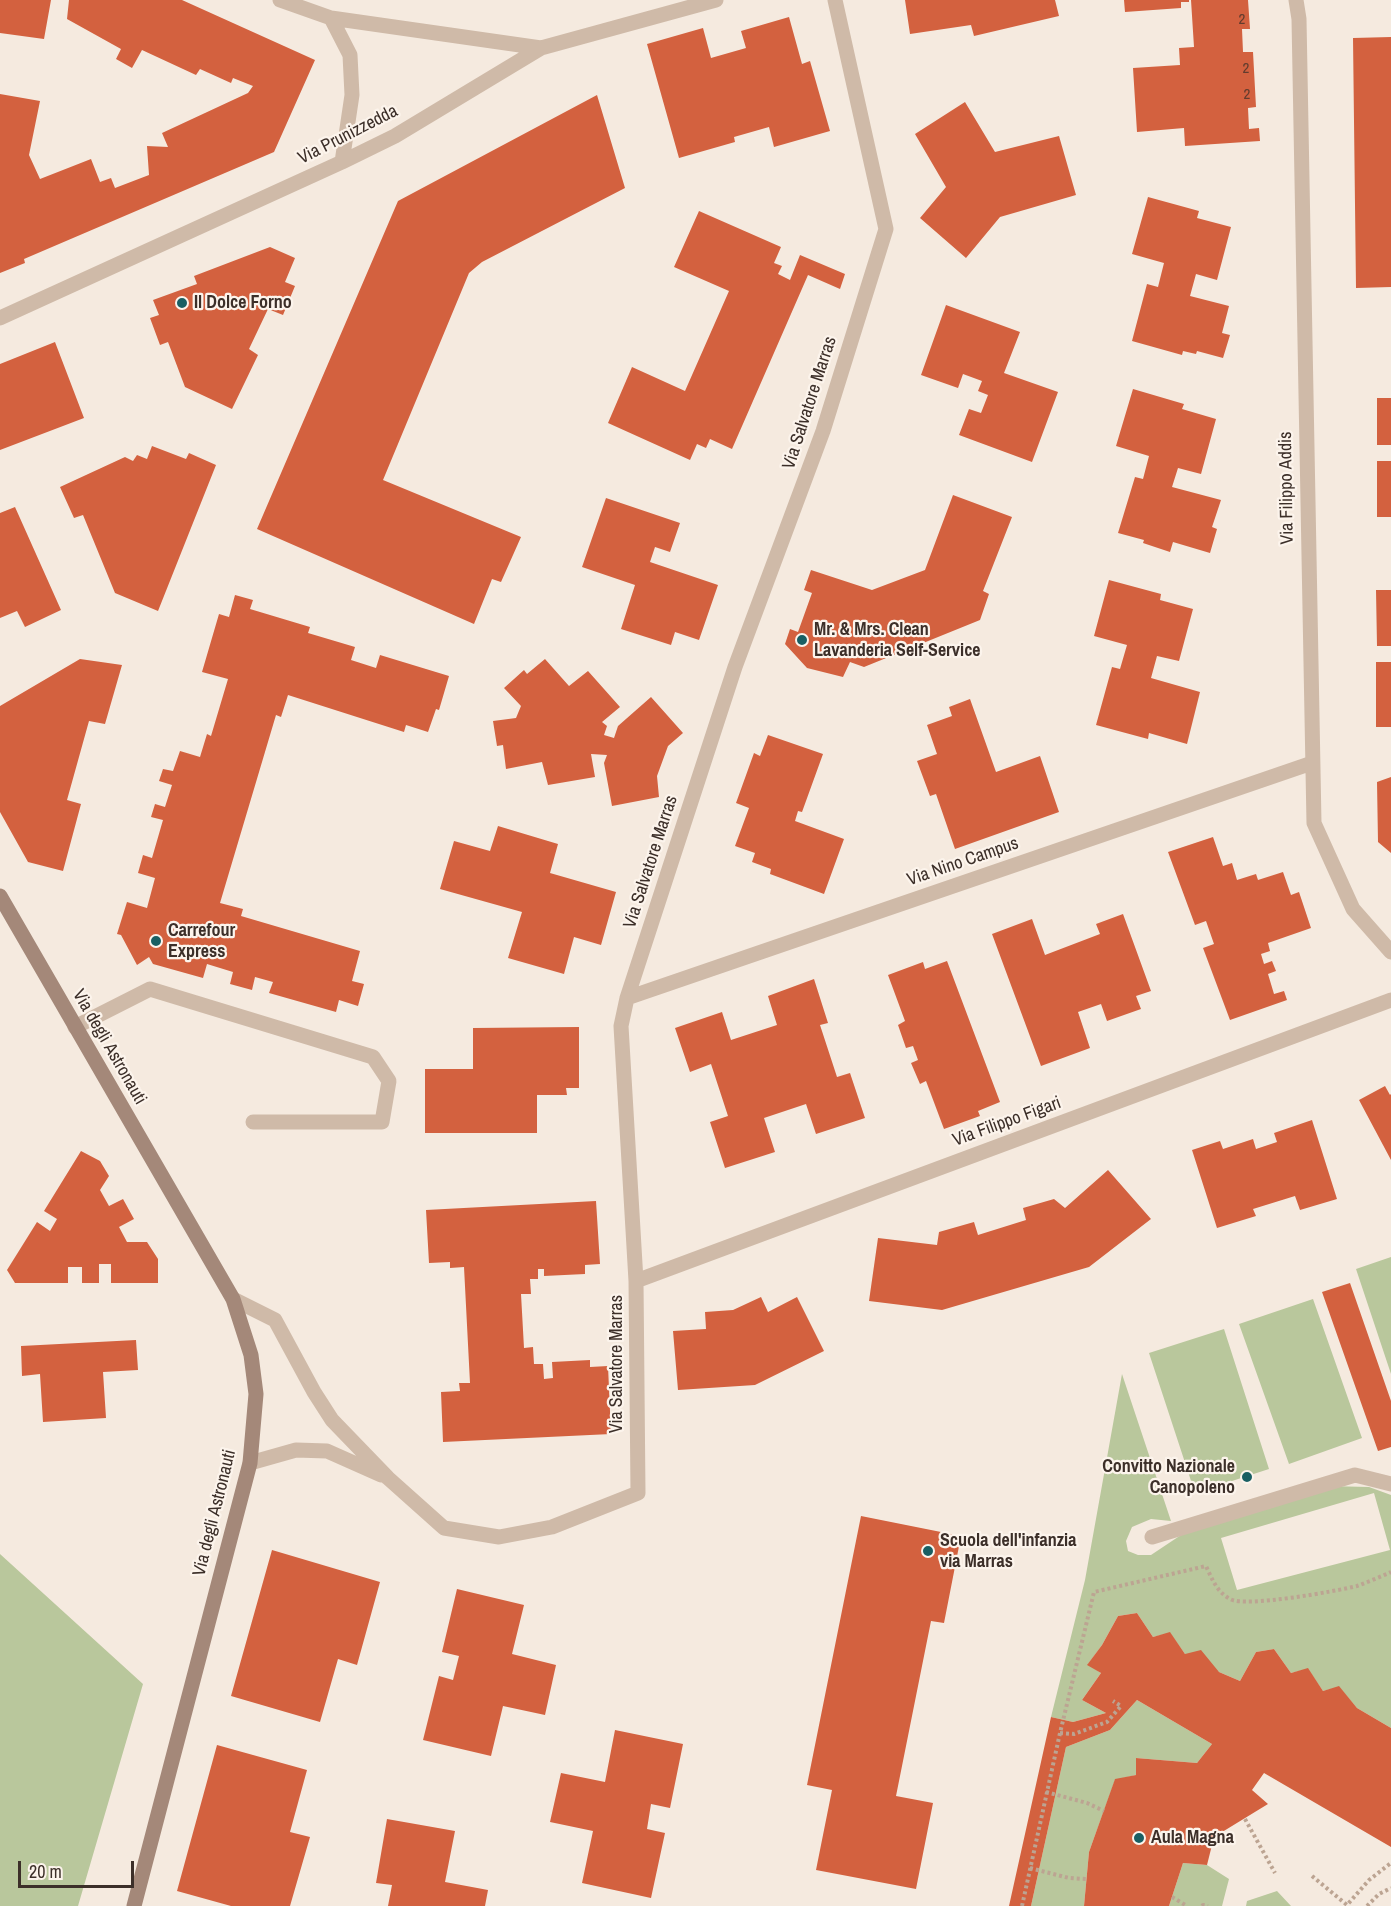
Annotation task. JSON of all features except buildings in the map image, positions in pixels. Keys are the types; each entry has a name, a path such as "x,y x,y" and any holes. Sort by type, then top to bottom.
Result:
{"main road":[{"name":"Via degli Astronauti","path":"0,896 234,1299 251,1355 256,1394 250,1463 134,1906"}],"street":[{"path":"280,0 331,18 541,48"},
{"name":"Via Prunizzedda","path":"0,318 395,136 541,48 716,0"},
{"name":"Via Salvatore Marras","path":"234,1299 276,1320 314,1392 332,1420 388,1478 444,1528 499,1538 552,1527 638,1492 636,1281 621,1026 627,998 735,667 823,431 886,230 835,0"},
{"name":"Via Filippo Addis","path":"1296,0 1299,31 1314,823 1353,909 1391,952"},
{"path":"331,18 350,55 352,95 342,162"},
{"name":"Via Nino Campus","path":"627,998 1312,764"},
{"path":"75,1027 150,989 373,1057 389,1081 382,1122 253,1122"},
{"name":"Via Filippo Figari","path":"636,1281 1391,999"},
{"name":"Via Salvatore Marras","path":"250,1463 297,1450 327,1451 388,1478"},
{"path":"1152,1538 1354,1475 1391,1484"}],"path":[{"path":"1022,1906 1046,1792 1094,1592 1206,1566 1218,1590 1232,1600 1245,1602 1304,1596 1357,1586 1391,1572"},
{"path":"1060,1733 1074,1734 1107,1722 1121,1706 1113,1701"},
{"path":"1046,1792 1088,1803 1104,1811"},
{"path":"1245,1819 1275,1873"},
{"path":"1312,1876 1347,1905 1369,1880 1391,1863"},
{"path":"1030,1868 1069,1878 1086,1879"},
{"path":"1367,1906 1379,1894 1391,1888"},
{"path":"1172,1897 1186,1906"},
{"path":"1202,1906 1208,1906"}],"green space":[{"path":"1391,1257 1391,1374 1356,1269"},
{"path":"1313,1299 1362,1438 1289,1464 1239,1324"},
{"path":"1224,1329 1269,1469 1195,1493 1149,1353"},
{"path":"1122,1374 1171,1521 1151,1519 1132,1527 1126,1541 1128,1551 1138,1555 1151,1555 1190,1529 1327,1486 1369,1487 1391,1495 1391,1728 1357,1708 1339,1687 1323,1691 1308,1669 1291,1673 1274,1649 1256,1652 1240,1681 1185,1654 1170,1633 1153,1637 1137,1613 1118,1616 1102,1645 1088,1664 1101,1673 1082,1700 1106,1713 1073,1722 1051,1717 1085,1580","holes":["1374,1493 1390,1550 1237,1590 1221,1538"]},
{"path":"0,1554 143,1684 78,1906 0,1906"},
{"path":"1137,1700 1212,1744 1197,1763 1136,1758 1136,1775 1115,1780 1089,1852 1084,1906 1031,1906 1066,1747 1110,1730"},
{"path":"1183,1863 1207,1865 1229,1879 1222,1906 1169,1906"},
{"path":"1277,1891 1291,1906 1246,1906 1247,1901"}],"place":[{"name":"Il Dolce Forno","path":"182,303"},
{"name":"Mr. & Mrs. Clean Lavanderia Self-Service","path":"802,640"},
{"name":"Carrefour Express","path":"156,941"},
{"name":"Convitto Nazionale Canopoleno","path":"1247,1477"},
{"name":"Scuola dell'infanzia via Marras","path":"928,1551"},
{"name":"Aula Magna","path":"1139,1838"}]}
